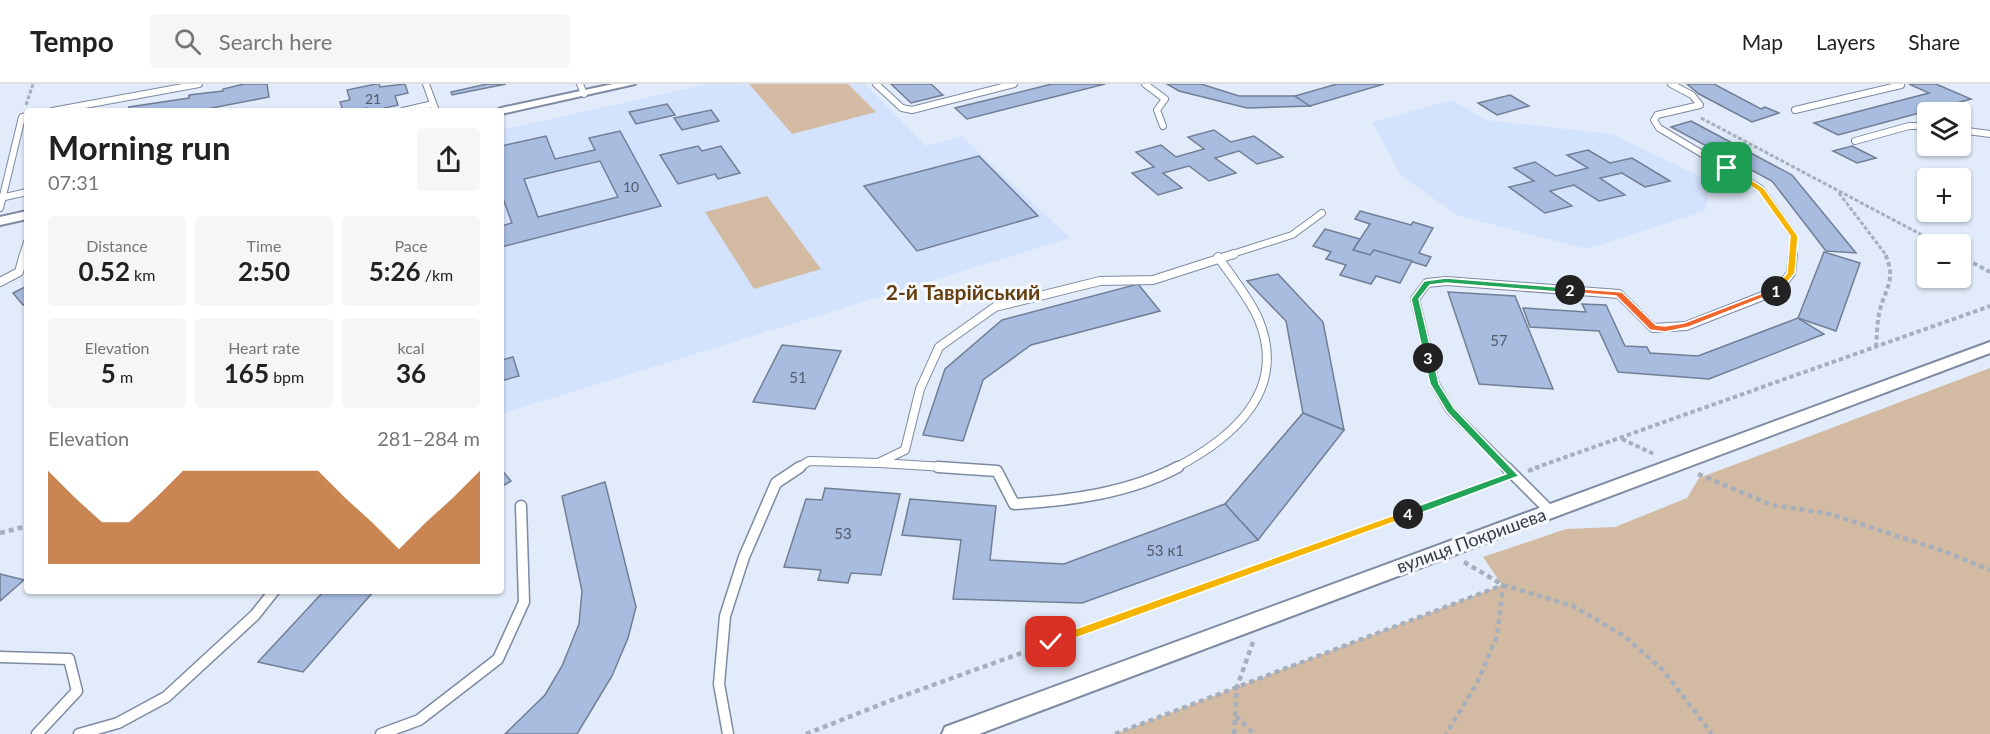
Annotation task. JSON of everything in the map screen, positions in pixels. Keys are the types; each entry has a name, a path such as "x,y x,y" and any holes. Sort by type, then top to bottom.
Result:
{"street":[{"path":"504,110 582,89 629,84"},
{"path":"0,221 24,216"},
{"name":"вулиця Покришева","path":"953,734 1990,347"}],"lane":[{"path":"68,108 199,84"},
{"path":"426,84 435,108"},
{"path":"876,84 902,108 912,110 1014,84"},
{"path":"1145,84 1165,99 1156,110 1163,126"},
{"path":"1550,511 1450,410 1434,384 1415,299 1427,283 1446,281 1619,294 1653,328 1665,329 1686,326 1778,290 1791,273 1794,236 1761,189 1659,128 1654,120 1658,116 1700,105 1700,101 1671,84"},
{"path":"1795,110 1901,86 1898,84"},
{"path":"0,208 24,116"},
{"path":"1855,141 1909,126 1917,126"},
{"path":"1971,131 1990,134"},
{"path":"1,198 24,193"},
{"path":"878,463 905,450 920,389 939,347 995,307 1100,281 1153,280 1218,257 1292,235 1322,213"},
{"path":"0,282 19,272 24,253"},
{"path":"728,734 719,684 725,616 744,557 776,483 809,461 997,471 1014,504 1046,504 1130,488 1194,460 1231,433 1253,409 1264,386 1268,357 1257,311 1218,257"},
{"path":"381,734 419,720 498,659 524,602 521,506"},
{"path":"79,734 118,723 166,698 255,615 272,594"},
{"path":"0,657 69,659 77,691 37,734"}],"path":[{"path":"26,108 33,84"},
{"path":"1684,109 1920,234"},
{"path":"1837,191 1882,247 1891,267 1890,284 1880,310 1876,347"},
{"path":"1971,262 1990,272"},
{"path":"806,734 897,698 1990,306"},
{"path":"1621,439 1772,505 1830,513 1946,552 1990,570"},
{"path":"0,533 24,527"},
{"path":"1447,549 1474,569 1503,585 1573,606 1624,636 1663,670 1712,734"},
{"path":"1115,734 1503,585"},
{"path":"1446,734 1477,683 1497,636 1503,585"},
{"path":"1234,734 1237,687 1261,618"},
{"path":"1235,716 1254,734"}],"shaded area":[{"path":"707,84 865,84 926,146 962,136 1070,238 504,413 504,129"},
{"path":"749,84 848,84 876,112 792,134"},
{"path":"1452,100 1486,120 1612,134 1711,182 1705,211 1587,249 1459,216 1401,176 1372,122"},
{"path":"767,196 821,269 754,289 705,212"},
{"path":"1990,368 1990,734 1115,734 1502,585 1483,557 1566,529 1615,527 1687,498 1699,478"}],"building":[{"path":"244,84 267,84 269,97 212,108 129,108 189,98 189,95 223,91 223,89"},
{"path":"376,84 380,87 405,84 408,93 395,96 398,105 385,108 342,108 340,102 350,100 347,90"},
{"path":"487,84 506,84 452,95 451,92"},
{"path":"891,84 931,84 943,95 911,103"},
{"path":"1052,84 1105,84 967,119 955,108"},
{"path":"1167,84 1201,84 1239,96 1295,96 1310,106 1247,108 1179,91"},
{"path":"1337,84 1384,84 1310,106 1295,96"},
{"path":"1687,84 1714,84 1761,109 1765,107 1779,113 1752,122 1699,94"},
{"path":"1909,84 1936,84 1971,99 1960,102 1917,102 1917,114 1838,135 1814,123 1929,93"},
{"path":"1510,95 1529,106 1497,115 1478,103"},
{"path":"667,104 675,115 636,124 629,112"},
{"path":"711,110 719,121 682,130 674,118"},
{"path":"1691,121 1792,175 1856,253 1826,251 1772,181 1671,127"},
{"path":"1214,130 1231,142 1254,136 1283,157 1257,164 1239,151 1215,158 1236,173 1209,181 1189,166 1163,173 1182,188 1158,195 1132,173 1154,167 1136,152 1161,145 1176,157 1204,149 1188,137"},
{"path":"620,131 661,206 504,246 504,225 512,223 504,201 504,145 546,136 555,159 595,150 589,138","holes":["600,161 618,197 538,217 524,179"]},
{"path":"698,146 702,151 721,146 740,173 718,179 715,174 678,184 660,155"},
{"path":"1852,146 1876,158 1857,163 1833,151"},
{"path":"1588,150 1610,163 1632,158 1670,181 1645,187 1622,173 1600,178 1625,195 1599,201 1574,185 1550,191 1572,206 1545,213 1509,187 1534,181 1514,168 1535,162 1556,176 1588,168 1567,155"},
{"path":"979,156 1038,216 917,251 864,186"},
{"path":"1360,211 1411,225 1413,222 1433,228 1419,253 1431,257 1426,266 1374,250 1370,255 1353,250 1370,224 1355,219"},
{"path":"1325,229 1360,239 1353,250 1370,255 1374,250 1412,261 1400,283 1376,276 1371,284 1340,275 1346,265 1326,259 1331,252 1313,246"},
{"path":"1824,252 1860,263 1836,331 1798,318"},
{"path":"1278,274 1323,322 1344,430 1303,413 1286,321 1247,281"},
{"path":"1138,284 1160,311 1031,345 983,380 963,441 923,435 945,369 1002,320"},
{"path":"24,288 24,304 23,305 13,293"},
{"path":"1448,292 1515,296 1553,389 1479,384"},
{"path":"1582,304 1606,305 1625,346 1647,347 1650,353 1698,356 1798,318 1824,334 1709,379 1618,372 1599,331 1530,327 1523,308 1586,312"},
{"path":"782,345 841,351 815,409 753,402"},
{"path":"513,357 519,376 504,380 504,359"},
{"path":"1303,413 1344,430 1258,540 1225,504"},
{"path":"504,473 511,481 504,485"},
{"path":"605,482 636,607 628,638 612,676 577,734 505,734 545,695 562,666 579,624 582,591 562,496"},
{"path":"825,488 900,494 881,575 851,573 848,583 818,580 821,570 784,567 806,499 822,500"},
{"path":"910,499 996,506 990,560 1064,564 1225,504 1258,540 1082,603 953,599 961,540 902,535"},
{"path":"0,574 24,580 0,601"},
{"path":"321,594 371,594 303,672 258,662"}],"district":[{"name":"2-й Таврійський","path":"963,291"}],"route":[{"path":"1051,642 1514,476 1450,410 1434,384 1415,299 1420,290 1427,283 1446,281 1619,294 1653,328 1665,329 1686,326 1717,312 1754,301 1778,290 1791,273 1794,236 1761,189 1727,168"}]}
